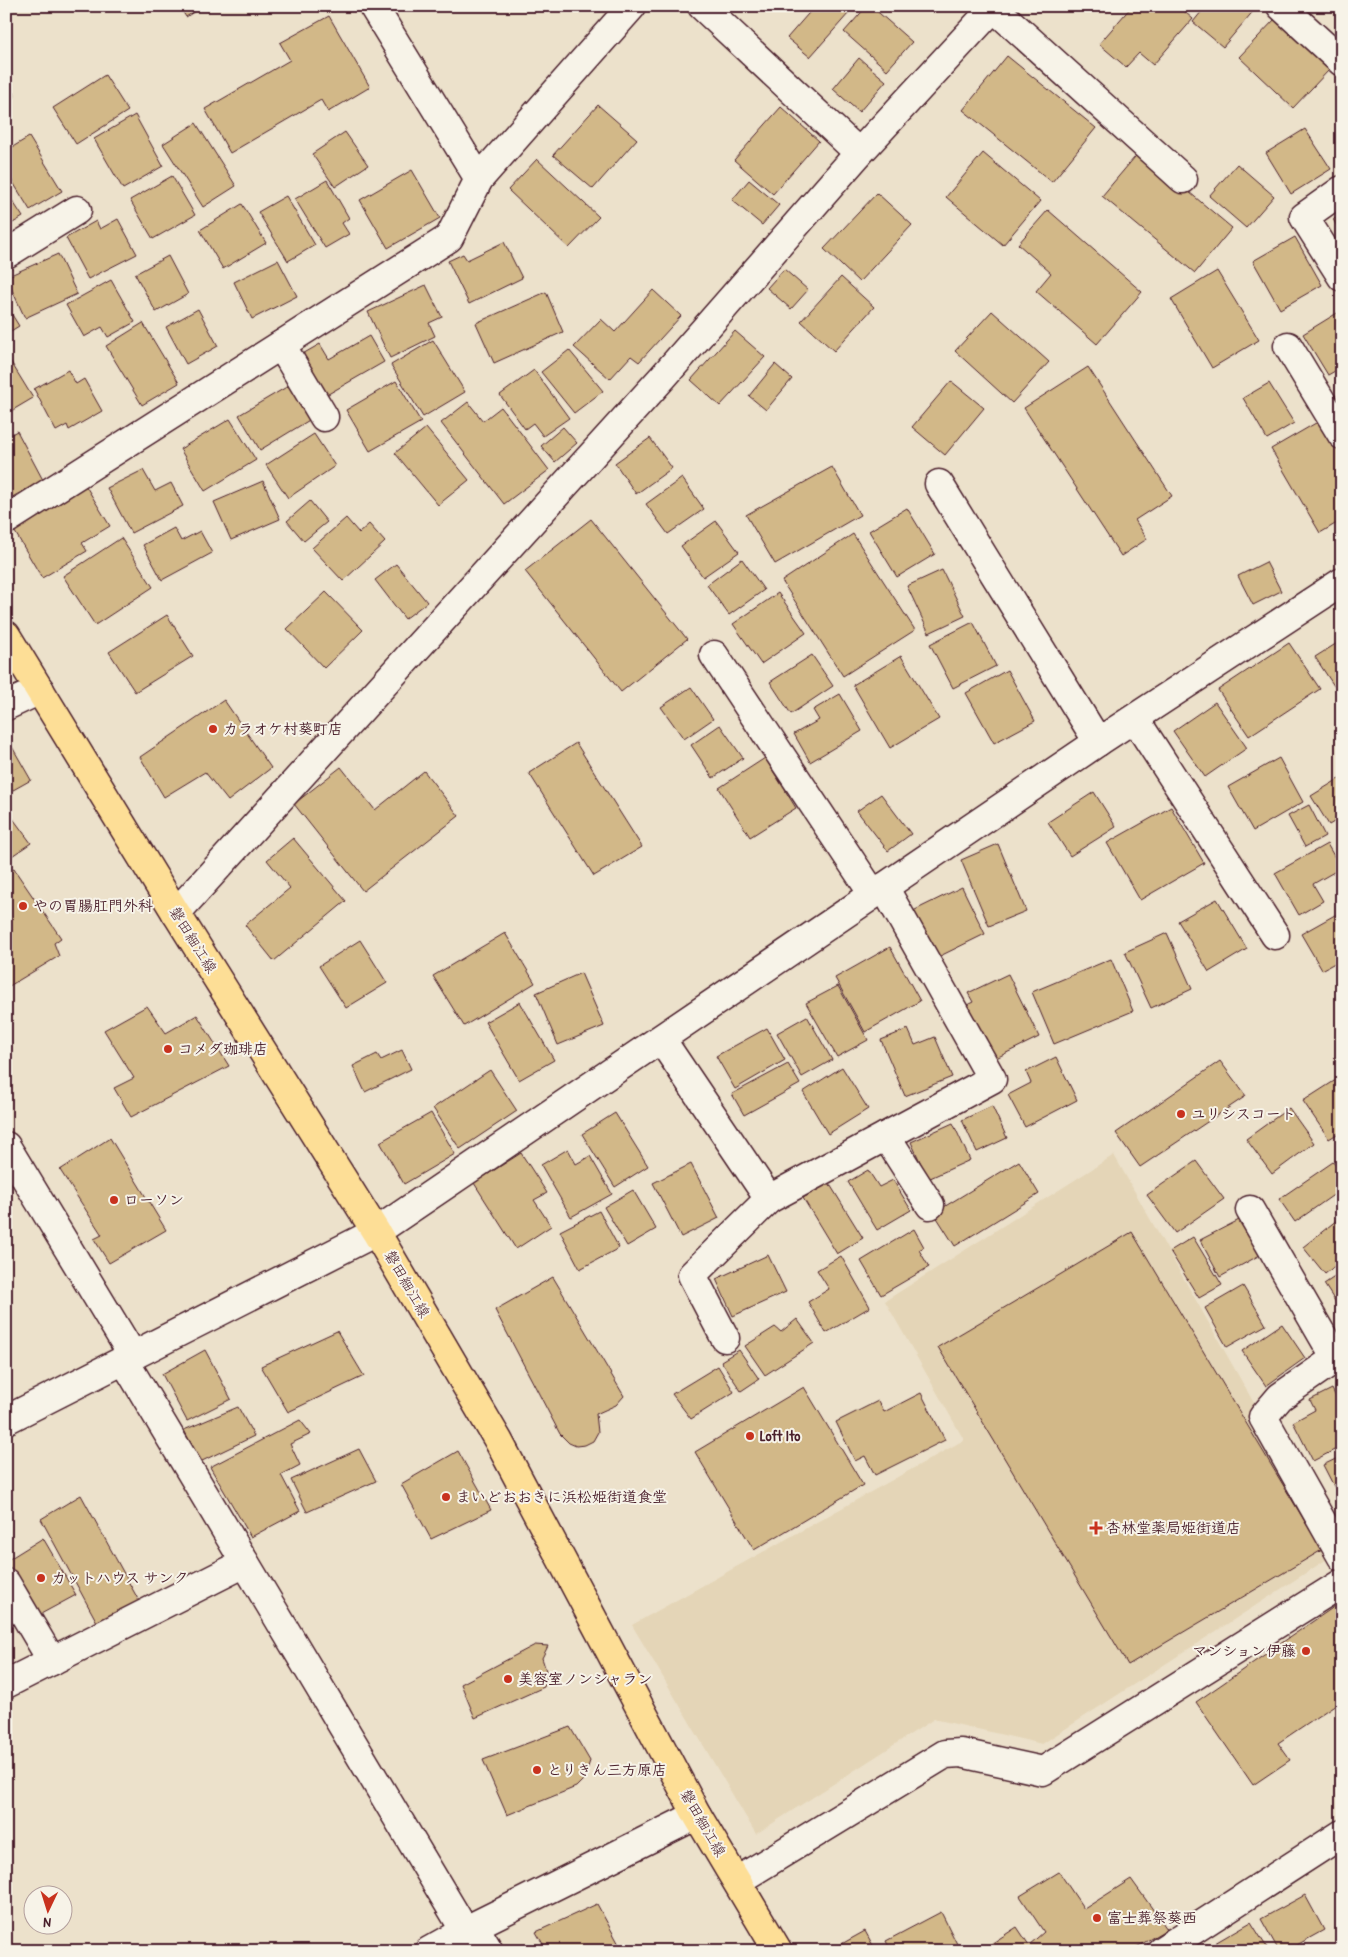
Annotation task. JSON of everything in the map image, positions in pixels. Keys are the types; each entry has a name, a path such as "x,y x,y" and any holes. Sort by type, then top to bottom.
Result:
{"main road":[{"name":"磐田細江線","path":"6,635 176,913 376,1232 498,1440 698,1815 778,1951"}],"street":[{"path":"373,6 478,179"},
{"path":"6,520 448,238 478,179 632,6"},
{"path":"702,6 858,153"},
{"path":"1280,6 1342,62"},
{"path":"176,913 664,377 858,153 995,7 1183,179"},
{"path":"1342,190 1304,217 1342,277"},
{"path":"6,254 77,210"},
{"path":"281,345 324,417"},
{"path":"1288,346 1342,435"},
{"path":"939,484 1098,742"},
{"path":"6,1420 376,1232 1098,742 1339,590"},
{"path":"714,655 878,890 992,1079 769,1199 692,1275 725,1338"},
{"path":"6,706 40,690"},
{"path":"1135,719 1275,935"},
{"path":"661,1039 769,1199"},
{"path":"886,1136 930,1205"},
{"path":"6,1146 245,1563 469,1929 489,1951"},
{"path":"1250,1210 1339,1357 1280,1397 1263,1417 1342,1557"},
{"path":"6,1684 245,1563"},
{"path":"6,1582 52,1660"},
{"path":"737,1881 945,1754 961,1753 1043,1771 1342,1583"},
{"path":"428,1951 698,1815"},
{"path":"1161,1951 1191,1942 1342,1834"}],"shaded area":[{"path":"1114,1155 1338,1552 1042,1744 934,1719 756,1834 632,1625 964,1440 885,1301"}],"building":[{"path":"179,6 203,6 186,17"},
{"path":"815,6 841,6 849,13 810,57 787,38"},
{"path":"867,6 871,6 912,42 887,70 844,32"},
{"path":"1132,6 1178,6 1193,19 1153,65 1139,53 1126,67 1099,44"},
{"path":"1206,6 1252,6 1255,9 1223,47 1193,22"},
{"path":"329,16 370,87 328,112 321,100 230,153 205,109 290,60 280,43"},
{"path":"1275,19 1329,70 1293,108 1239,57"},
{"path":"1007,56 1096,128 1052,182 963,110"},
{"path":"859,58 886,81 859,112 833,89"},
{"path":"105,75 128,111 76,144 53,108"},
{"path":"6,81 15,96 6,102"},
{"path":"598,105 637,139 593,189 553,155"},
{"path":"781,107 819,141 773,194 734,160"},
{"path":"135,115 163,166 123,189 94,139"},
{"path":"196,123 236,186 203,207 163,144"},
{"path":"1305,129 1331,169 1291,194 1266,153"},
{"path":"345,132 368,165 335,187 312,154"},
{"path":"29,137 62,191 30,210 6,171 6,151"},
{"path":"1140,151 1232,228 1195,273 1102,196"},
{"path":"983,153 1040,201 1003,245 946,197"},
{"path":"537,159 599,217 569,248 508,190"},
{"path":"1237,164 1274,196 1246,228 1209,196"},
{"path":"412,170 440,218 388,248 360,200"},
{"path":"172,176 195,215 153,239 130,200"},
{"path":"327,180 349,218 342,223 349,234 325,248 295,199"},
{"path":"749,180 779,205 762,225 732,200"},
{"path":"6,191 23,217 6,227"},
{"path":"877,193 912,225 859,282 824,249"},
{"path":"286,196 315,245 288,261 258,212"},
{"path":"242,204 266,243 223,269 200,230"},
{"path":"1048,210 1142,292 1097,344 1036,291 1051,273 1018,244"},
{"path":"1342,215 1342,236 1333,219"},
{"path":"118,219 137,254 88,279 66,238 96,221 100,229"},
{"path":"1295,237 1322,285 1280,309 1253,261"},
{"path":"504,242 522,278 469,304 448,261 463,254 467,260"},
{"path":"58,254 77,294 25,318 6,277"},
{"path":"168,256 188,294 156,312 135,274"},
{"path":"278,260 297,296 252,319 234,282"},
{"path":"784,269 808,290 791,309 767,288"},
{"path":"1217,271 1259,340 1212,368 1171,299"},
{"path":"841,277 874,307 834,351 801,321"},
{"path":"111,280 135,322 108,337 102,327 84,337 66,305"},
{"path":"426,285 442,317 429,323 435,336 390,358 368,312"},
{"path":"653,290 681,316 639,362 631,356 610,379 574,347 601,319 615,332"},
{"path":"546,292 563,332 494,363 476,323"},
{"path":"6,305 19,326 6,334"},
{"path":"198,309 218,346 186,364 166,327"},
{"path":"1342,310 1342,367 1328,375 1303,334"},
{"path":"992,311 1049,362 1012,403 955,351"},
{"path":"143,323 179,383 142,405 106,346"},
{"path":"735,331 765,357 720,406 691,380"},
{"path":"369,336 384,362 323,397 299,356 320,344 329,359"},
{"path":"433,340 465,392 423,417 391,365"},
{"path":"569,350 603,391 574,413 541,372"},
{"path":"6,354 33,398 6,414"},
{"path":"775,364 792,379 766,410 749,396"},
{"path":"1088,367 1172,496 1135,520 1147,539 1121,556 1024,408"},
{"path":"68,370 76,384 84,379 102,411 69,430 67,425 56,431 34,389"},
{"path":"534,370 569,418 543,436 533,423 525,429 500,395"},
{"path":"396,381 421,422 370,451 346,410"},
{"path":"951,381 984,408 945,455 912,427"},
{"path":"1269,383 1294,423 1267,439 1243,398"},
{"path":"290,385 311,419 260,450 239,415"},
{"path":"468,402 483,421 501,407 549,470 504,504 441,423"},
{"path":"230,419 256,460 205,491 180,449"},
{"path":"1321,420 1342,456 1342,520 1320,533 1271,449"},
{"path":"563,427 577,443 555,462 541,446"},
{"path":"426,428 469,480 438,505 395,453"},
{"path":"17,431 43,480 7,500 6,437"},
{"path":"314,434 335,466 288,498 266,465"},
{"path":"650,438 672,468 636,494 615,463"},
{"path":"832,467 860,515 775,564 746,515"},
{"path":"143,470 155,491 171,483 183,506 131,533 107,488"},
{"path":"682,478 704,509 668,534 646,504"},
{"path":"263,481 280,519 231,540 214,502"},
{"path":"84,483 110,526 82,543 87,551 42,578 12,527"},
{"path":"310,501 327,522 304,541 287,521"},
{"path":"907,508 935,554 897,577 869,531"},
{"path":"346,518 359,533 369,524 385,542 343,581 312,548"},
{"path":"591,519 687,639 621,692 525,571"},
{"path":"716,521 739,552 703,577 681,546"},
{"path":"174,528 181,541 200,531 212,553 162,580 143,545"},
{"path":"853,534 915,630 843,676 782,581"},
{"path":"121,538 153,587 95,625 63,576"},
{"path":"742,559 764,590 729,615 707,585"},
{"path":"1266,562 1281,591 1253,605 1238,576"},
{"path":"396,564 427,602 405,619 375,580"},
{"path":"942,570 965,616 929,633 907,586"},
{"path":"326,592 363,630 324,668 287,629"},
{"path":"778,593 806,633 761,664 733,624"},
{"path":"167,615 193,656 135,692 109,652"},
{"path":"973,622 996,666 953,688 930,644"},
{"path":"1342,640 1342,698 1315,657"},
{"path":"1289,643 1320,689 1249,736 1218,690"},
{"path":"812,655 833,686 791,714 770,682"},
{"path":"901,656 939,719 890,748 853,685"},
{"path":"1007,670 1035,721 994,743 966,693"},
{"path":"691,687 713,719 684,739 661,707"},
{"path":"840,694 862,731 810,762 794,734 819,720 813,710"},
{"name":"カラオケ村葵町店","path":"224,700 271,768 228,801 205,772 164,797 140,757"},
{"path":"1215,702 1247,748 1205,777 1173,731"},
{"path":"720,725 743,758 713,778 691,745"},
{"path":"576,743 642,847 594,876 529,773"},
{"path":"11,745 31,780 6,794 6,748"},
{"path":"765,758 796,808 750,837 719,788"},
{"path":"1279,758 1303,802 1253,831 1228,787"},
{"path":"341,767 375,810 424,771 459,816 363,891 294,804"},
{"path":"1342,777 1342,817 1329,825 1311,796"},
{"path":"1094,792 1116,827 1070,856 1048,822"},
{"path":"881,794 911,834 888,851 857,811"},
{"path":"1309,805 1325,836 1305,847 1288,816"},
{"path":"1171,807 1204,863 1140,900 1107,843"},
{"path":"6,809 31,843 6,860"},
{"path":"293,838 346,901 274,961 245,925 290,888 267,860"},
{"path":"998,844 1026,911 989,926 961,860"},
{"path":"1327,844 1341,868 1313,884 1323,901 1299,915 1275,873"},
{"name":"やの胃腸肛門外科","path":"14,869 61,938 54,943 59,956 6,988 6,873"},
{"path":"962,887 985,934 936,958 913,911"},
{"path":"1217,899 1247,949 1209,972 1178,921"},
{"path":"1342,911 1342,959 1322,970 1301,934"},
{"path":"505,933 535,983 464,1026 433,976"},
{"path":"1167,933 1192,989 1151,1008 1125,952"},
{"path":"360,940 387,983 346,1008 319,966"},
{"path":"890,947 920,1001 865,1032 835,978"},
{"path":"1111,959 1133,1011 1054,1044 1032,992"},
{"path":"581,973 604,1026 558,1045 536,993"},
{"path":"1008,974 1039,1037 992,1060 965,1006 973,1002 968,993"},
{"path":"838,986 868,1040 837,1057 806,1003"},
{"path":"520,1002 554,1060 519,1080 485,1022"},
{"name":"コメダ珈琲店","path":"147,1006 166,1033 197,1015 229,1066 131,1117 114,1088 134,1078 104,1030"},
{"path":"807,1016 832,1060 802,1077 777,1033"},
{"path":"767,1028 785,1060 735,1089 716,1056"},
{"path":"908,1029 915,1045 935,1037 952,1077 905,1096 881,1040"},
{"path":"402,1050 411,1069 365,1092 353,1066 377,1054 381,1060"},
{"path":"1056,1057 1077,1100 1025,1127 1008,1095 1031,1083 1026,1072"},
{"name":"ユリシスコート","path":"1220,1061 1246,1096 1140,1167 1116,1133"},
{"path":"788,1064 800,1084 744,1115 732,1094"},
{"path":"842,1067 868,1109 828,1134 803,1092"},
{"path":"490,1070 517,1111 460,1149 433,1108"},
{"path":"1342,1076 1342,1131 1329,1139 1303,1101"},
{"path":"992,1106 1007,1138 977,1152 962,1120"},
{"path":"1289,1108 1314,1143 1272,1174 1246,1139"},
{"path":"431,1113 455,1154 404,1184 380,1142"},
{"path":"615,1113 648,1166 615,1187 582,1134"},
{"path":"953,1123 970,1160 928,1179 911,1142"},
{"name":"ローソン","path":"110,1138 166,1230 109,1263 94,1239 102,1235 60,1170"},
{"path":"568,1149 576,1164 590,1156 612,1194 571,1217 541,1165"},
{"path":"521,1153 547,1193 534,1200 551,1226 516,1249 474,1183"},
{"path":"1019,1161 1039,1194 955,1246 934,1213"},
{"path":"1196,1161 1224,1199 1175,1233 1147,1195"},
{"path":"1333,1162 1342,1174 1342,1189 1295,1222 1279,1199"},
{"path":"691,1164 719,1218 681,1237 653,1183"},
{"path":"868,1170 879,1187 893,1180 911,1210 877,1230 848,1182"},
{"path":"829,1183 863,1238 837,1254 803,1198"},
{"path":"633,1190 656,1229 627,1246 604,1207"},
{"path":"599,1211 619,1248 580,1269 560,1231"},
{"path":"1342,1216 1342,1260 1325,1274 1303,1247"},
{"path":"1241,1219 1260,1255 1220,1277 1200,1240"},
{"path":"914,1229 924,1247 919,1250 929,1267 881,1295 861,1261"},
{"path":"1132,1232 1322,1550 1128,1665 938,1347"},
{"path":"1193,1237 1222,1285 1199,1298 1170,1251"},
{"path":"768,1255 786,1292 733,1316 716,1279"},
{"path":"841,1256 870,1307 826,1333 808,1302 829,1289 817,1270"},
{"path":"1342,1272 1342,1312 1324,1284"},
{"path":"553,1277 624,1396 616,1405 596,1414 598,1432 593,1441 585,1445 576,1446 569,1443 560,1434 495,1310"},
{"path":"1243,1286 1266,1325 1227,1347 1205,1308"},
{"path":"797,1319 814,1343 765,1375 745,1346 775,1327 781,1332"},
{"path":"1282,1324 1305,1358 1266,1386 1242,1351"},
{"path":"337,1331 364,1376 288,1412 261,1366"},
{"path":"205,1350 231,1399 187,1421 162,1374"},
{"path":"739,1350 759,1379 741,1391 721,1361"},
{"path":"718,1366 734,1392 691,1419 672,1394"},
{"path":"804,1387 863,1485 754,1550 695,1452"},
{"path":"1332,1389 1342,1409 1342,1446 1313,1461 1293,1422 1315,1410 1310,1400"},
{"path":"921,1393 945,1440 875,1475 865,1456 855,1461 836,1422 878,1401 884,1412"},
{"path":"238,1407 254,1436 200,1462 184,1430"},
{"path":"300,1420 311,1434 290,1444 300,1465 281,1475 300,1511 251,1537 210,1467"},
{"path":"359,1449 376,1481 307,1512 291,1480"},
{"name":"まいどおおきに浜松姫街道食堂","path":"458,1451 491,1510 431,1539 401,1484"},
{"path":"1342,1456 1342,1502 1323,1465"},
{"path":"81,1495 139,1601 98,1624 41,1519"},
{"name":"カットハウス サンク","path":"43,1538 76,1595 39,1615 6,1561"},
{"name":"マンション伊藤","path":"1341,1602 1342,1700 1278,1743 1290,1760 1253,1785 1196,1702"},
{"name":"美容室ノンシャラン","path":"535,1645 548,1646 542,1658 547,1674 544,1687 475,1718 461,1684"},
{"name":"とりきん三方原店","path":"570,1727 590,1761 584,1779 576,1787 507,1815 483,1760"},
{"name":"富士葬祭葵西","path":"1059,1872 1084,1909 1131,1879 1167,1929 1130,1951 995,1951 991,1944 1017,1927 1029,1945 1044,1932 1020,1896"},
{"path":"1305,1895 1324,1930 1286,1951 1279,1951 1261,1919"},
{"path":"597,1904 621,1948 615,1951 547,1951 536,1932"},
{"path":"941,1912 960,1950 891,1951 886,1941"},
{"path":"1251,1922 1269,1951 1219,1951 1215,1943"},
{"path":"865,1931 876,1951 829,1951"}],"place":[{"name":"カラオケ村葵町店","path":"213,729"},
{"name":"やの胃腸肛門外科","path":"23,906"},
{"name":"コメダ珈琲店","path":"168,1049"},
{"name":"ユリシスコート","path":"1181,1114"},
{"name":"ローソン","path":"114,1200"},
{"name":"Loft Ito","path":"750,1436"},
{"name":"まいどおおきに浜松姫街道食堂","path":"446,1497"},
{"name":"杏林堂薬局姫街道店","path":"1096,1528"},
{"name":"カットハウス サンク","path":"41,1578"},
{"name":"マンション伊藤","path":"1306,1651"},
{"name":"美容室ノンシャラン","path":"508,1679"},
{"name":"とりきん三方原店","path":"537,1770"},
{"name":"富士葬祭葵西","path":"1097,1918"}]}
